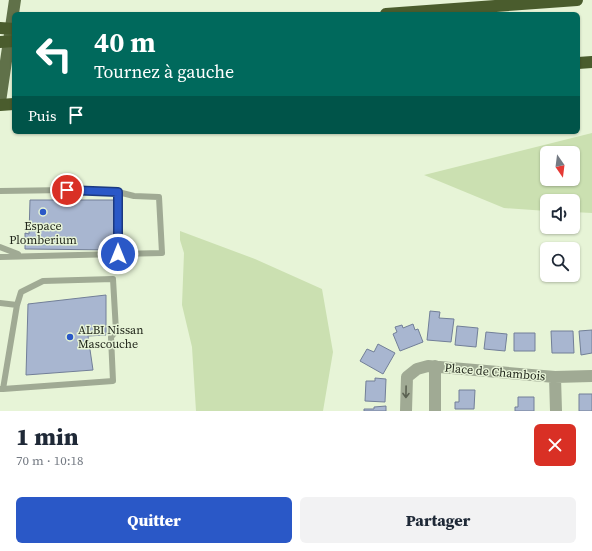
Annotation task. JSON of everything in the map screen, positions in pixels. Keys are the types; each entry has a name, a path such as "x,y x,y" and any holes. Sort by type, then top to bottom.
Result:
{"highway":[{"path":"413,12 577,0"},
{"path":"0,28 12,29"},
{"path":"0,42 12,41"},
{"path":"580,62 592,62"},
{"path":"0,103 12,104"}],"main road":[{"path":"13,12 15,0"},
{"path":"0,103 12,21"}],"street":[{"name":"Place de Chambois","path":"406,411 406,377 417,369 428,366 555,377 592,376"},
{"name":"Place de Chambois","path":"435,366 435,411"},
{"path":"555,377 556,411"}],"lane":[{"path":"0,191 67,190 118,192 134,196 159,197 162,253 0,257"},
{"path":"118,192 118,254"},
{"path":"0,246 12,252 26,256"},
{"path":"113,279 116,331 111,338 114,381 2,389 17,305 21,292 43,281 113,279"},
{"path":"0,303 17,305"}],"green space":[{"path":"592,133 592,213 580,212 580,194 540,194 540,211 504,208 424,175 540,146"},
{"path":"180,231 255,259 322,289 333,352 323,411 196,411 192,347 182,305 184,253 180,240"}],"building":[{"path":"30,200 115,200 114,250 25,249 25,233 29,234"},
{"path":"106,295 106,335 88,336 93,370 26,375 28,304"},
{"path":"430,311 440,312 439,318 454,319 451,342 427,340"},
{"path":"413,324 415,330 418,329 423,342 400,351 393,334 397,332 395,327 402,325 403,328"},
{"path":"457,326 478,328 476,347 455,345"},
{"path":"592,330 592,353 581,355 579,331"},
{"path":"551,331 573,331 574,353 552,353"},
{"path":"486,332 507,334 505,351 484,349"},
{"path":"514,333 535,333 535,351 514,351"},
{"path":"378,344 395,353 383,374 360,361 367,349 374,352"},
{"path":"375,378 386,379 385,402 365,401 366,381 375,381"},
{"path":"459,390 475,390 474,409 455,409 455,402 459,402"},
{"path":"579,394 592,394 592,411 579,411"},
{"path":"518,397 534,397 534,411 515,411 515,407 518,407"},
{"path":"386,406 386,411 364,411 364,409 374,409 374,407"}],"place":[{"name":"Espace Plomberium","path":"43,212"},
{"name":"ALBI Nissan Mascouche","path":"70,337"}],"route":[{"path":"67,190 118,192 118,254"}]}
